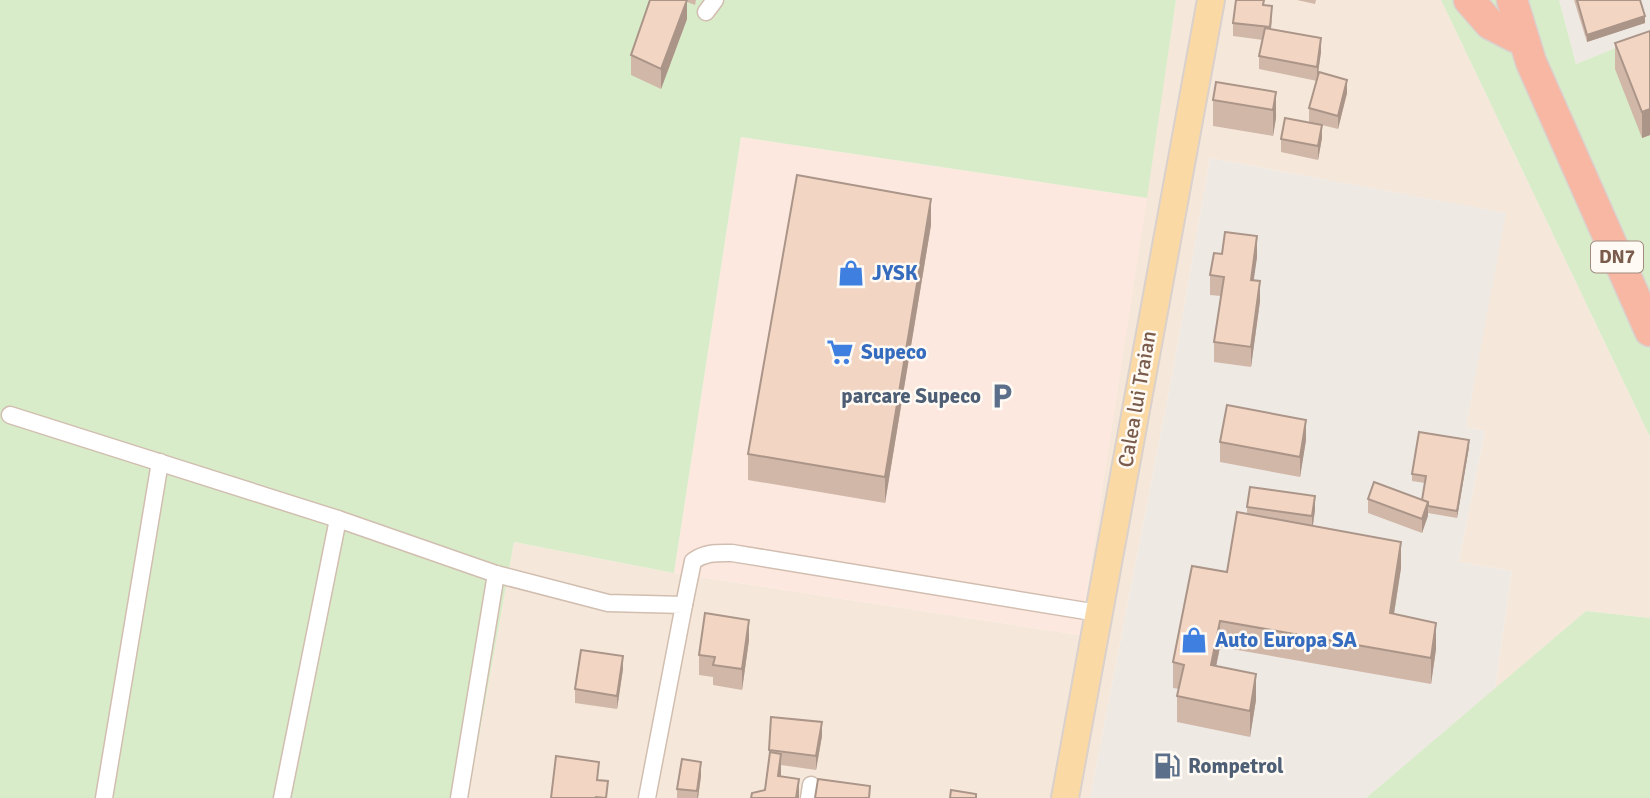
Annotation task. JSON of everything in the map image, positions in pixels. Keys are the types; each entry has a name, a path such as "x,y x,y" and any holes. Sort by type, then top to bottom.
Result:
{"highway":[{"path":"1469,0 1490,24 1515,37"},
{"name":"DN7","path":"1496,0 1531,62"},
{"name":"DN7","path":"1512,0 1531,62 1650,331"}],"main road":[{"name":"Calea lui Traian","path":"1065,798 1211,0"}],"street":[{"path":"10,415 338,519 496,574 608,603 684,605"},
{"path":"104,798 160,462"},
{"path":"282,798 338,519"},
{"path":"648,798 693,561 702,555 732,553 1098,613"},
{"path":"459,798 496,574"}],"shaded area":[{"path":"1176,0 1441,0 1650,437 1650,618 1586,611 1495,689 1512,571 1459,562 1485,431 1466,427 1505,213 1210,158 1174,365 1090,798 468,798 514,542 674,573 1080,635"},
{"path":"1559,0 1650,0 1650,34 1576,64"},
{"path":"741,137 1147,198 1080,635 674,573"},
{"path":"1210,158 1506,213 1466,427 1485,431 1459,562 1512,571 1495,689 1366,798 1090,798 1174,365"}],"green space":[{"path":"0,0 1176,0 1147,198 741,137 674,573 514,542 468,798 0,798"},
{"path":"1441,0 1559,0 1576,64 1650,34 1650,437"},
{"path":"1586,611 1650,618 1650,798 1366,798"}],"building":[{"path":"650,0 687,0 661,69 631,55"},
{"path":"1236,0 1264,0 1263,5 1272,6 1270,27 1233,23"},
{"path":"1577,0 1640,0 1645,16 1587,35"},
{"path":"1265,28 1321,38 1317,67 1259,56"},
{"path":"1650,31 1650,109 1642,112 1615,43"},
{"path":"1319,72 1347,80 1338,116 1309,108"},
{"path":"1216,82 1276,92 1273,110 1213,100"},
{"path":"1285,118 1322,125 1318,146 1281,139"},
{"name":"Supeco","path":"797,175 931,199 885,477 748,454"},
{"path":"1225,232 1257,236 1251,280 1260,281 1251,347 1214,342 1224,277 1210,275 1214,253 1222,254"},
{"path":"1227,405 1306,420 1300,457 1220,442"},
{"path":"1419,432 1469,440 1457,511 1428,506 1428,502 1422,500 1426,476 1412,474"},
{"path":"1374,482 1428,502 1422,519 1368,499"},
{"path":"1250,487 1315,496 1312,516 1247,507"},
{"path":"1237,512 1401,542 1390,613 1436,623 1431,658 1220,621 1211,665 1256,674 1250,711 1177,696 1184,665 1173,662 1192,566 1227,572"},
{"path":"705,613 749,620 742,669 713,665 715,657 699,655"},
{"path":"581,650 623,656 617,696 575,689"},
{"path":"771,717 822,722 816,756 769,750"},
{"path":"770,752 781,754 778,776 799,779 796,798 751,798 752,793 765,790"},
{"path":"556,756 599,762 597,780 608,781 606,798 551,798"},
{"path":"682,759 701,762 697,791 677,789"},
{"path":"818,779 870,786 869,798 815,798"},
{"path":"951,790 976,794 976,798 950,798"}],"place":[{"name":"JYSK","path":"851,273"},
{"name":"Supeco","path":"840,352"},
{"name":"parcare Supeco","path":"1002,396"},
{"name":"Auto Europa SA","path":"1194,640"},
{"name":"Rompetrol","path":"1167,766"}]}
